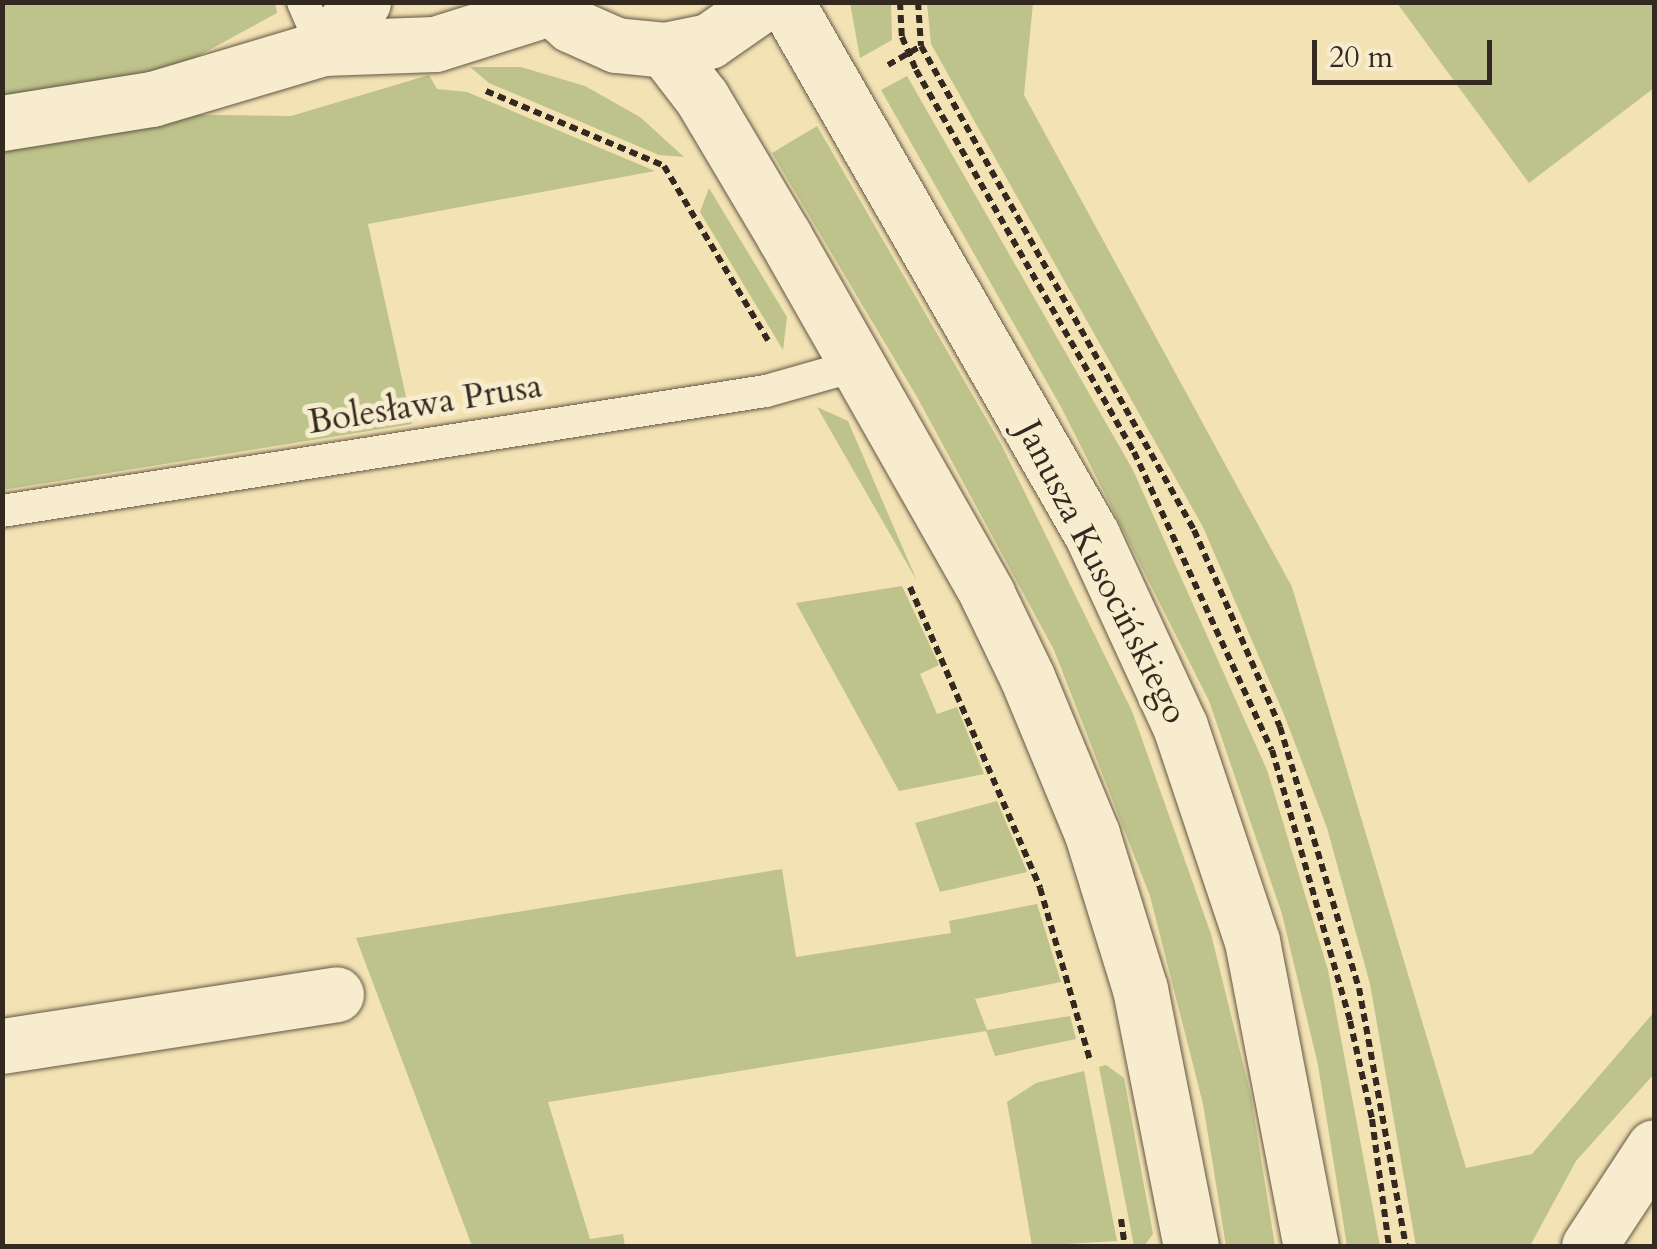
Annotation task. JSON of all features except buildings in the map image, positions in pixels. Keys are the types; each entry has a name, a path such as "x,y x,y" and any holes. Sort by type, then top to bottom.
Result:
{"street":[{"path":"2,123 152,98 364,2"},
{"path":"313,25 435,44 548,5 616,45 665,50 708,41 766,2"},
{"name":"Janusza Kusocińskiego","path":"786,2 1092,535 1180,726 1252,941 1311,1246"},
{"path":"665,50 718,123 987,594 1081,805 1144,1008 1191,1246"},
{"path":"2,1046 336,994"},
{"path":"1589,1246 1654,1147"}],"lane":[{"name":"Bolesława Prusa","path":"2,511 795,384 858,365"}],"path":[{"path":"918,2 921,46 1194,530 1280,727 1359,988 1406,1246"},
{"path":"435,44 451,79 664,166 795,384"},
{"path":"904,575 949,666 1040,888 1093,1075"},
{"path":"1119,1207 1125,1246"}],"green space":[{"path":"3,3 275,3 277,13 178,67 3,96"},
{"path":"850,3 891,3 892,40 860,58"},
{"path":"927,3 1033,3 1024,95 1292,587 1466,1168 1532,1154 1654,1012 1654,1074 1576,1161 1530,1246 1416,1246 1370,984 1327,828 1285,717 1203,527 931,44"},
{"path":"1397,3 1654,3 1654,88 1529,183"},
{"path":"470,67 521,67 585,86 640,117 684,157 659,155 489,83"},
{"path":"429,75 437,89 467,92 655,171 368,224 412,424 3,490 3,139 151,114 291,116"},
{"path":"907,76 1133,470 1267,770 1328,970 1380,1246 1347,1246 1318,1065 1282,914 1209,701 1061,407 881,90"},
{"path":"817,126 1002,446 1132,711 1211,934 1251,1096 1275,1246 1226,1246 1203,1104 1150,896 1054,650 917,397 772,153"},
{"path":"709,188 787,317 783,350 700,212"},
{"path":"817,407 848,421 917,581"},
{"path":"902,586 939,665 920,674 937,714 957,707 984,774 899,791 796,603"},
{"path":"997,801 1027,872 940,892 915,823"},
{"path":"782,869 796,957 951,933 949,921 1037,904 1061,982 975,999 987,1030 1070,1016 1076,1039 995,1056 986,1031 548,1102 590,1239 623,1234 625,1246 472,1246 356,938"},
{"path":"1106,1065 1124,1078 1153,1234 1144,1246 1134,1246 1099,1067"},
{"path":"1084,1071 1117,1241 1032,1246 1007,1102 1036,1083"}]}
